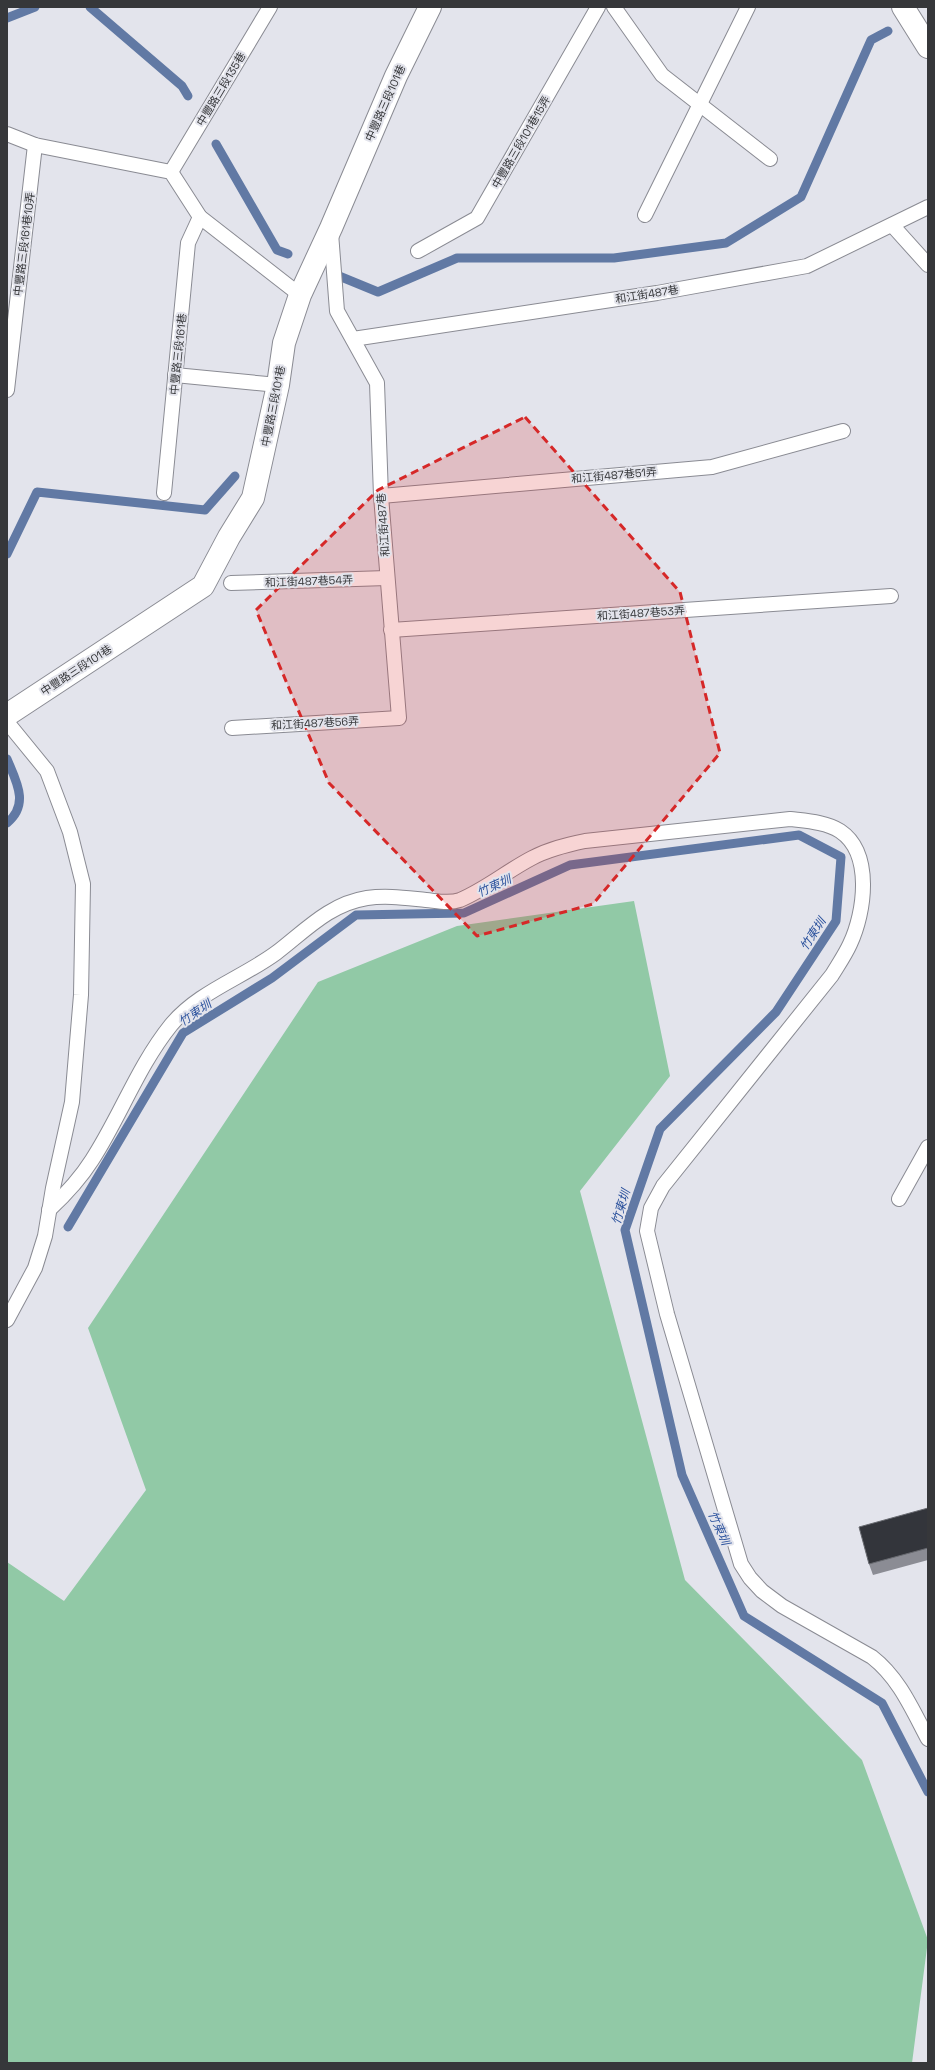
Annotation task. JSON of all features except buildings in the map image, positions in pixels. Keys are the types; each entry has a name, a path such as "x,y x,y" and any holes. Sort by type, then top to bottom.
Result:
{"street":[{"name":"中豐路三段101巷","path":"7,715 203,586 229,537 253,498 278,385 284,343 300,295 331,228 396,76 430,7"},
{"path":"903,7 928,47"}],"lane":[{"name":"中豐路三段135巷","path":"171,172 270,7"},
{"name":"中豐路三段101巷15弄","path":"418,251 477,218 598,7"},
{"path":"614,7 662,75 770,159"},
{"path":"645,215 748,7"},
{"path":"7,134 35,145 171,172 200,217 300,295"},
{"name":"中豐路三段161巷10弄","path":"7,390 35,145"},
{"name":"和江街487巷","path":"353,339 657,293 807,266 928,207"},
{"name":"中豐路三段161巷","path":"164,493 188,243 200,217"},
{"path":"892,225 928,265"},
{"name":"和江街487巷","path":"331,228 337,311 377,384 381,496 390,630 398,718"},
{"path":"175,376 278,385"},
{"name":"和江街487巷51弄","path":"381,496 712,467 843,431"},
{"name":"和江街487巷54弄","path":"231,583 387,578"},
{"name":"和江街487巷53弄","path":"390,630 891,596"},
{"name":"和江街487巷56弄","path":"232,728 398,718"},
{"path":"7,722 47,771 70,832 83,884 81,995 72,1102 49,1210 45,1236 36,1268 7,1320"},
{"path":"49,1210 72,1187 92,1160 157,1045 171,1025 187,1007 276,953 318,918 338,907 365,898 386,896 445,902 458,901 532,858 556,847 585,841 790,818 816,822 839,830 854,843 862,868 862,905 850,943 832,975 663,1186 651,1208 647,1231 667,1314 741,1564 750,1578 762,1591 782,1606 872,1657 884,1666 906,1697 928,1739"},
{"path":"899,1199 928,1146"}],"highlighted area":[{"path":"525,417 680,592 720,753 593,904 477,936 329,783 256,610 378,490"}],"green space":[{"path":"634,901 670,1076 580,1191 685,1580 862,1760 928,1940 912,2063 7,2063 7,1562 64,1601 146,1490 88,1328 318,982 457,926"}],"waterway":[{"path":"7,18 35,7"},
{"path":"90,7 182,86 188,96"},
{"path":"339,276 378,292 457,258 614,258 726,243 801,197 871,40 888,31"},
{"path":"216,144 277,250 288,254"},
{"path":"7,554 37,492 205,510 235,476"},
{"path":"7,759 19,792 18,808 14,816 7,823"},
{"name":"竹東圳","path":"68,1227 183,1033 272,978 356,915 464,913 570,865 799,835 841,857 836,921 776,1012 660,1129 625,1230 682,1475 744,1616 882,1703 928,1792"}]}
